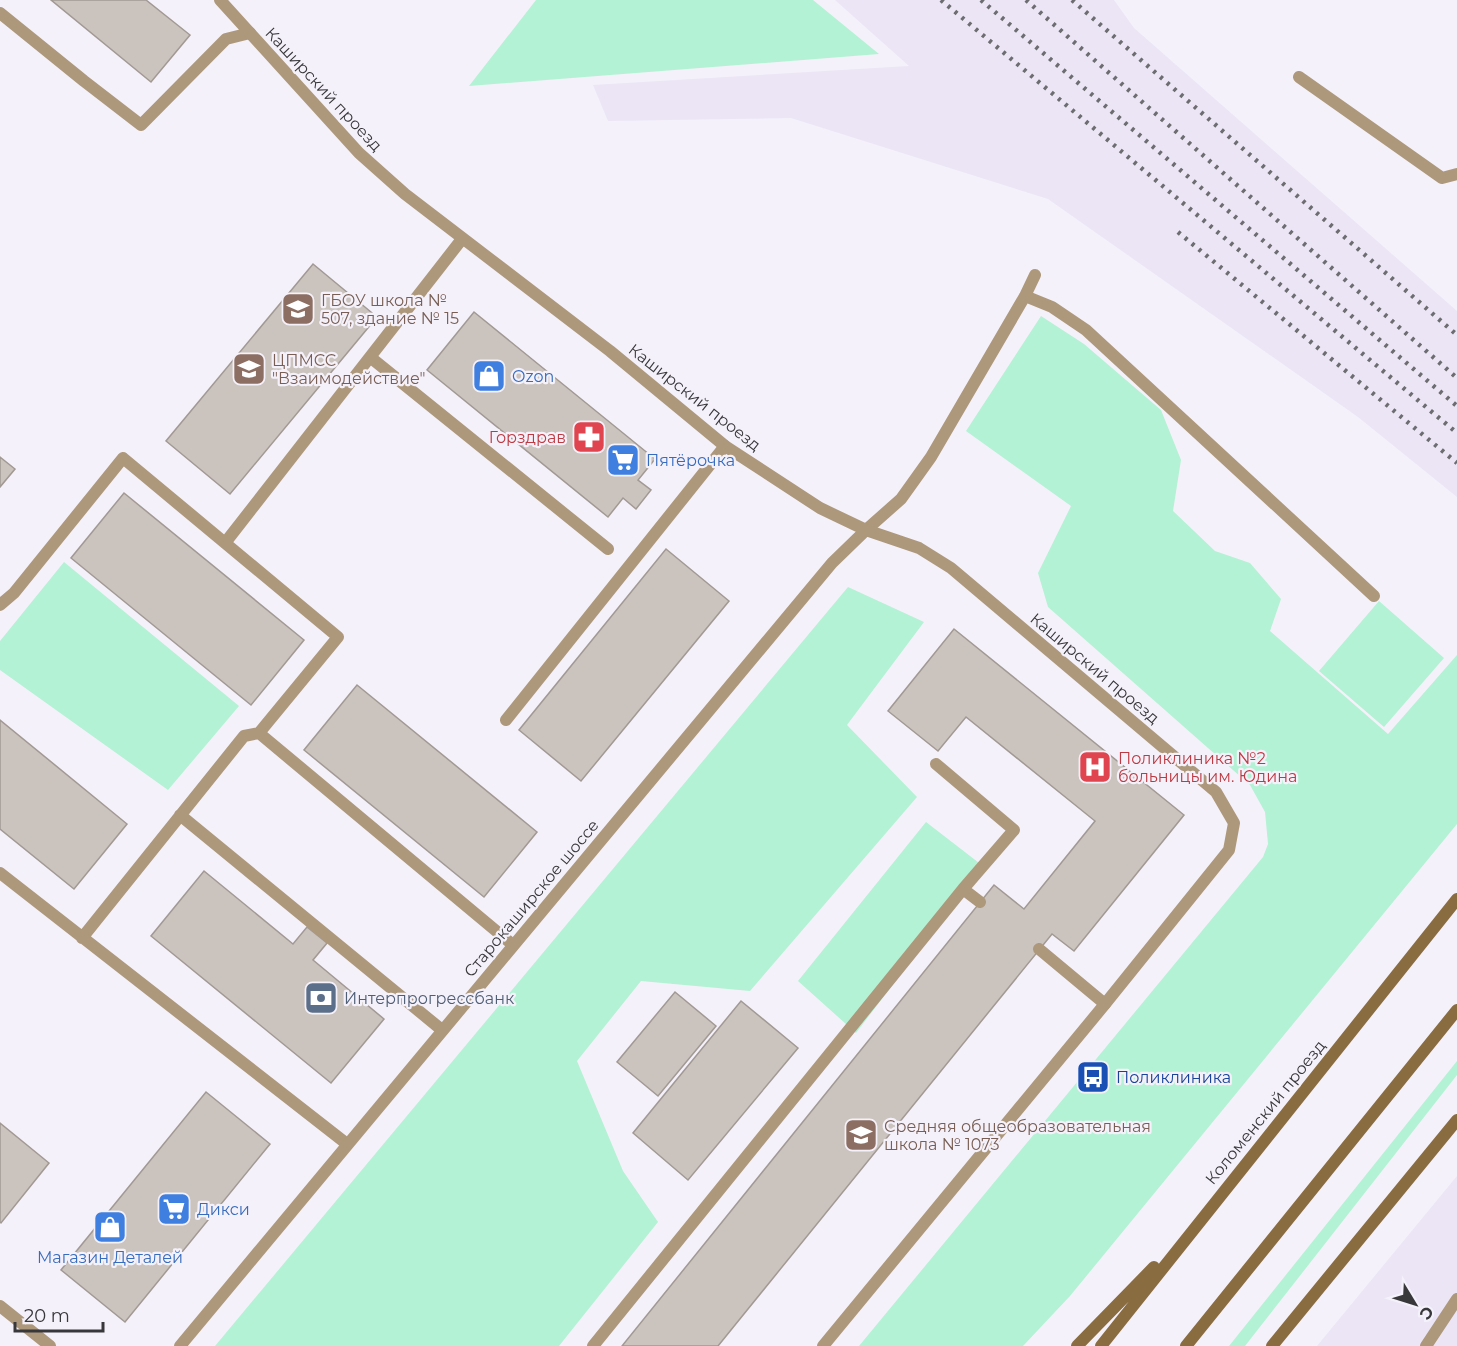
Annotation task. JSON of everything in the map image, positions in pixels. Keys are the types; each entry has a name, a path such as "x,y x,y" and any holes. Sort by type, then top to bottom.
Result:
{"main road":[{"name":"Коломенский проезд","path":"1101,1346 1457,899"},
{"path":"1186,1346 1457,1010"},
{"path":"1272,1346 1457,1120"},
{"path":"1077,1346 1199,1221"}],"street":[{"name":"Каширский проезд","path":"220,0 359,153 405,194 610,351 725,446 820,508 866,530 919,548 951,568 1215,792 1234,823 1229,849 1105,1004"},
{"path":"0,13 141,125 226,39 250,33"},
{"path":"1299,77 1442,178 1457,174"},
{"path":"225,543 462,239"},
{"name":"Старокаширское шоссе","path":"180,1346 832,563 901,499 931,457 1035,275"},
{"path":"1025,296 1052,307 1086,330 1374,596"},
{"path":"370,357 608,549"},
{"path":"506,720 725,446"},
{"path":"0,605 14,593 123,458 339,637 259,732 244,736 82,938"},
{"path":"259,732 513,945"},
{"path":"593,1346 963,889 1014,830 936,764"},
{"path":"180,815 442,1030"},
{"path":"0,873 347,1144"},
{"path":"963,889 980,902"},
{"path":"823,1346 1105,1004 1039,949"},
{"path":"1426,1346 1457,1299"},
{"path":"0,1306 50,1346"}],"shaded area":[{"path":"835,0 1114,0 1134,28 1457,311 1457,497 1358,417 1048,199 791,118 608,121 593,85 909,66"},
{"path":"1457,1176 1457,1346 1317,1346"}],"green space":[{"path":"536,0 813,0 879,54 469,86"},
{"path":"1041,316 1084,344 1161,410 1181,460 1173,511 1215,551 1250,563 1281,599 1270,631 1388,734 1457,655 1457,824 1070,1296 1023,1346 859,1346 1263,857 1268,844 1265,812 1250,785 1048,607 1038,573 1071,506 966,431"},
{"path":"64,562 239,706 168,790 0,670 0,641"},
{"path":"848,587 924,622 847,725 917,797 750,991 641,981 577,1061 623,1171 658,1222 559,1346 215,1346"},
{"path":"1379,601 1444,658 1384,727 1319,671"},
{"path":"926,822 983,866 856,1033 798,981"},
{"path":"1457,1061 1457,1075 1245,1346 1229,1346"}],"building":[{"path":"51,0 146,0 190,35 151,82"},
{"path":"313,264 377,317 230,494 166,441"},
{"path":"474,312 655,459 638,480 651,490 636,509 623,498 608,517 427,370"},
{"path":"0,457 15,469 0,487"},
{"path":"124,493 304,640 251,705 71,558"},
{"path":"666,549 729,601 581,781 519,730"},
{"path":"954,629 1184,815 1074,951 1052,934 718,1346 622,1346 994,885 1024,909 1095,821 966,717 938,751 888,711"},
{"path":"357,685 537,832 484,897 304,750"},
{"path":"0,720 127,824 74,889 0,829"},
{"path":"204,871 293,944 307,927 327,943 313,960 384,1019 331,1083 151,936"},
{"path":"675,992 716,1026 658,1096 617,1062"},
{"path":"741,1001 798,1048 688,1180 633,1133"},
{"path":"206,1092 270,1144 125,1322 61,1270"},
{"path":"0,1123 49,1163 1,1223 0,1222"}],"railway":[{"path":"941,0 1457,433"},
{"path":"981,0 1457,406"},
{"path":"1026,0 1457,378"},
{"path":"1072,0 1457,335"},
{"path":"1178,232 1457,463"}],"place":[{"name":"ГБОУ школа № 507, здание № 15","path":"298,309"},
{"name":"ЦПМСС \"Взаимодействие\"","path":"249,369"},
{"name":"Ozon","path":"489,376"},
{"name":"Горздрав","path":"589,437"},
{"name":"Пятёрочка","path":"623,460"},
{"name":"Поликлиника №2 больницы им. Юдина","path":"1095,767"},
{"name":"Интерпрогрессбанк","path":"321,998"},
{"name":"Поликлиника","path":"1093,1077"},
{"name":"Средняя общеобразовательная школа № 1073","path":"861,1135"},
{"name":"Дикси","path":"174,1209"},
{"name":"Магазин Деталей","path":"110,1227"}]}
